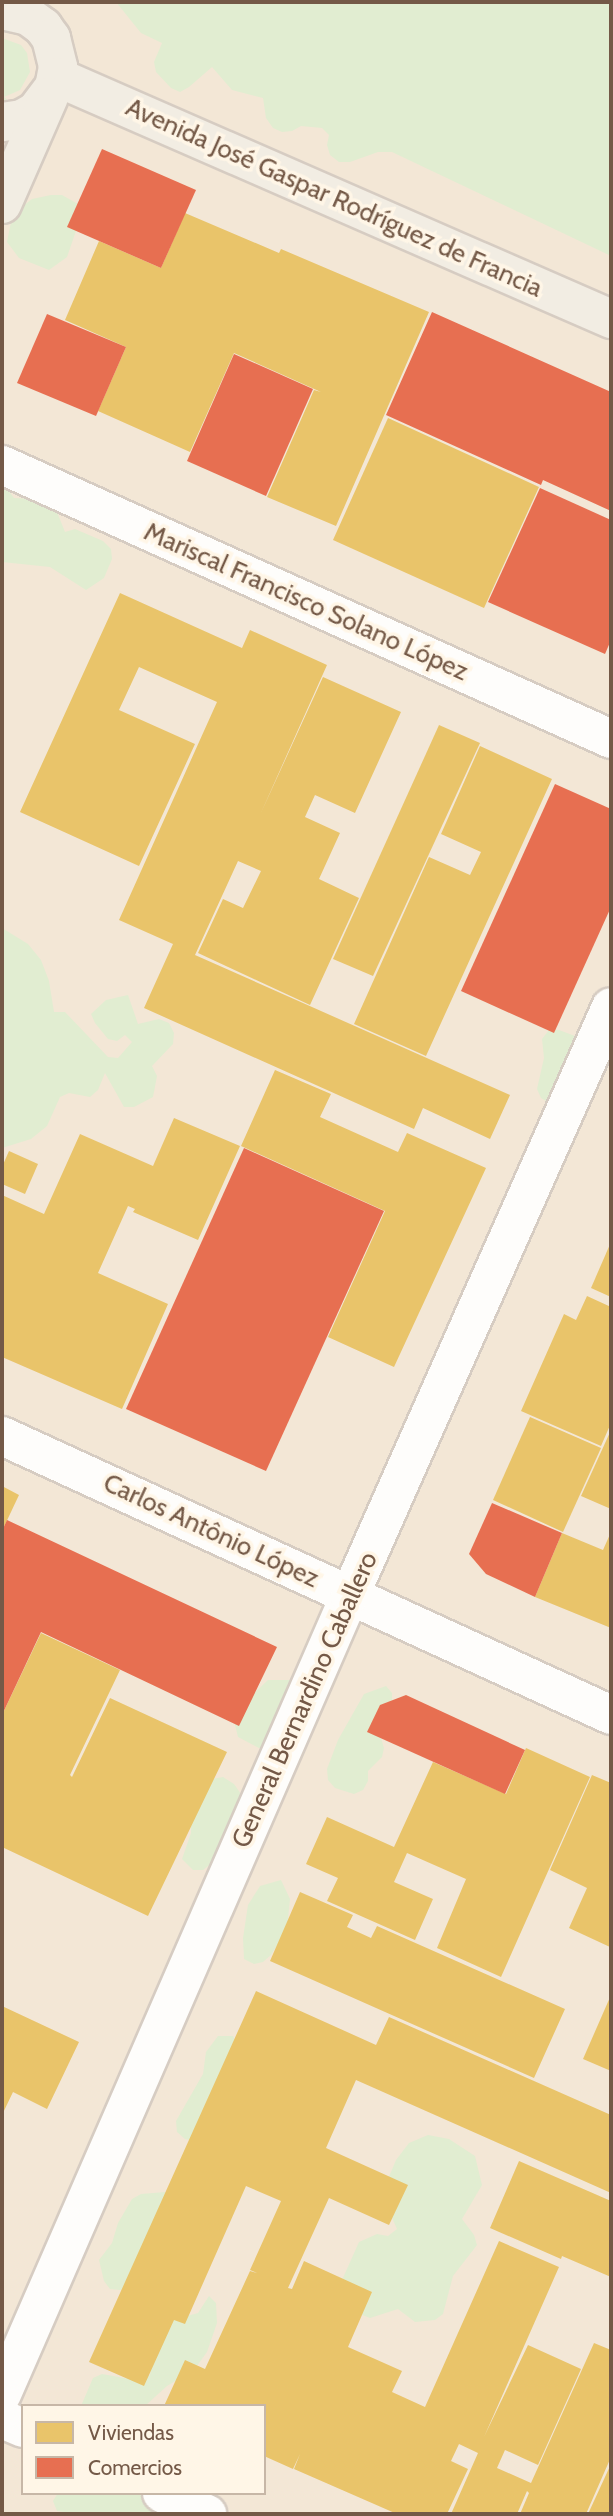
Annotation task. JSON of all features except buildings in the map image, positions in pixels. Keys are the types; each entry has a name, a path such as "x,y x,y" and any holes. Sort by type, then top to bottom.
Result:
{"main road":[{"path":"2,204 56,77 56,2"},
{"path":"2,10 28,16 43,27 51,38 56,77 36,111 22,120 2,122"},
{"name":"Avenida José Gaspar Rodríguez de Francia","path":"56,77 611,319"}],"street":[{"name":"Mariscal Francisco Solano López","path":"2,465 611,739"},
{"name":"General Bernardino Caballero","path":"2,2394 350,1595 611,1007"},
{"name":"Carlos Antônio López","path":"2,1436 611,1715"},
{"path":"2,2419 21,2427"},
{"path":"166,2495 207,2514"}],"shaded area":[{"path":"2,2 233,2 611,232 611,2514 2,2514"}],"green space":[{"path":"116,2 611,2 611,256 392,152 378,152 350,162 339,162 330,155 327,145 329,135 322,128 301,126 282,132 273,128 266,118 263,98 232,90 212,67 180,92 171,88 156,72 154,62 162,43 141,33"},
{"path":"2,38 21,45 27,53 30,72 20,90 4,97 10,102 2,138"},
{"path":"62,195 78,204 78,225 67,257 49,270 19,258 7,242 11,222 23,206 32,199"},
{"path":"2,482 14,498 35,499 55,507 65,532 75,529 103,541 111,549 112,559 104,578 86,590 50,567 2,562"},
{"path":"2,928 28,944 41,960 49,981 54,1012 65,1012 108,1057 118,1058 132,1042 125,1035 117,1041 108,1039 95,1023 91,1014 106,1000 128,995 138,1024 159,1019 169,1023 174,1033 173,1044 152,1066 157,1076 153,1097 134,1107 124,1107 105,1073 98,1090 90,1097 69,1093 60,1097 47,1126 31,1139 2,1148"},
{"path":"549,1030 559,1030 575,1036 581,1046 551,1104 541,1098 537,1089 544,1058 542,1039"},
{"path":"268,1680 290,1680 295,1689 269,1747 259,1748 238,1737 234,1721 252,1695"},
{"path":"386,1686 392,1693 392,1703 381,1738 384,1748 382,1757 368,1771 368,1781 363,1790 354,1794 335,1788 328,1780 327,1769 338,1740 364,1694"},
{"path":"223,1777 234,1784 243,1797 217,1859 203,1870 193,1870 182,1859 191,1833 191,1817 212,1779"},
{"path":"281,1880 290,1899 287,1929 271,1955 263,1962 254,1964 244,1959 243,1938 248,1905 260,1886"},
{"path":"218,2036 233,2036 242,2055 195,2141 185,2139 177,2132 176,2121 203,2074 206,2052"},
{"path":"428,2135 449,2139 475,2156 482,2185 462,2219 474,2235 477,2245 453,2276 443,2314 435,2320 415,2322 398,2309 370,2318 360,2314 342,2280 359,2242 377,2234 388,2236 397,2229 389,2211 388,2179 396,2160 409,2143"},
{"path":"165,2192 171,2200 138,2284 120,2290 110,2289 104,2281 99,2260 112,2243 118,2223 132,2199 141,2194"},
{"path":"209,2296 216,2303 217,2323 207,2352 194,2370 167,2386 147,2404 82,2404 93,2378 102,2374 141,2381 150,2375 153,2355 147,2327 198,2313"},
{"path":"57,2495 175,2495 170,2514 77,2514 57,2511 53,2501"}]}
